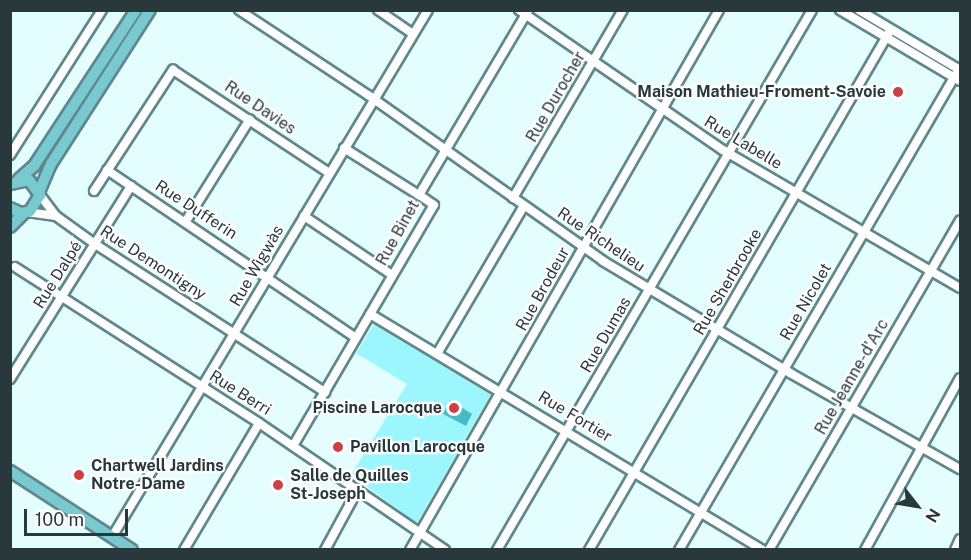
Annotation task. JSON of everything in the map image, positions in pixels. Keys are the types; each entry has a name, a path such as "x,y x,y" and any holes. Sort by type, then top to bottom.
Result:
{"main road":[{"path":"13,181 34,166 136,10"},
{"path":"10,227 26,212 36,207 51,164 150,10"},
{"path":"13,181 32,181 40,193"},
{"path":"10,208 26,212"},
{"path":"10,471 117,543 132,549"}],"street":[{"path":"10,155 102,10"},
{"name":"Rue Richelieu","path":"239,10 374,99 524,206 649,290 784,370 960,469"},
{"path":"378,10 413,34"},
{"name":"Rue Wìgwàs","path":"117,543 202,387 428,10"},
{"name":"Rue Durocher","path":"513,198 624,10"},
{"name":"Rue Brodeur","path":"410,549 719,10"},
{"name":"Rue Dumas","path":"497,549 812,10"},
{"path":"840,10 886,38 958,74"},
{"path":"859,10 958,74"},
{"name":"Rue Labelle","path":"524,12 661,111 729,154 960,288"},
{"name":"Rue Binet","path":"293,446 434,205 419,195 524,12"},
{"name":"Rue Sherbrooke","path":"589,549 891,29"},
{"name":"Rue Davies","path":"107,170 173,70 250,119 329,174"},
{"name":"Rue Nicolet","path":"679,549 958,74"},
{"path":"186,221 250,119"},
{"path":"344,148 419,195"},
{"path":"94,191 107,170"},
{"name":"Rue Dufferin","path":"107,170 186,221 356,338"},
{"name":"Rue Dalpé","path":"11,379 131,186"},
{"name":"Rue Demontigny","path":"40,193 56,216 95,244 325,392"},
{"path":"437,354 524,206"},
{"name":"Rue Demontigny","path":"26,212 56,216"},
{"path":"304,216 393,275"},
{"name":"Rue Jeanne-d'Arc","path":"769,549 960,220"},
{"name":"Rue Berri","path":"15,267 259,423 445,549"},
{"name":"Rue Fortier","path":"370,314 568,430 762,549"},
{"path":"865,549 960,378"},
{"path":"184,549 259,423"},
{"path":"325,549 357,491"},
{"path":"955,549 960,539"}],"shaded area":[{"path":"374,324 491,394 417,523 351,475 407,384 356,353"},
{"name":"Piscine Larocque","path":"450,400 472,414 466,426 443,414"}],"place":[{"name":"Maison Mathieu-Froment-Savoie","path":"898,92"},
{"name":"Piscine Larocque","path":"454,408"},
{"name":"Pavillon Larocque","path":"338,447"},
{"name":"Chartwell Jardins Notre-Dame","path":"79,475"},
{"name":"Salle de Quilles St-Joseph","path":"278,485"}]}
